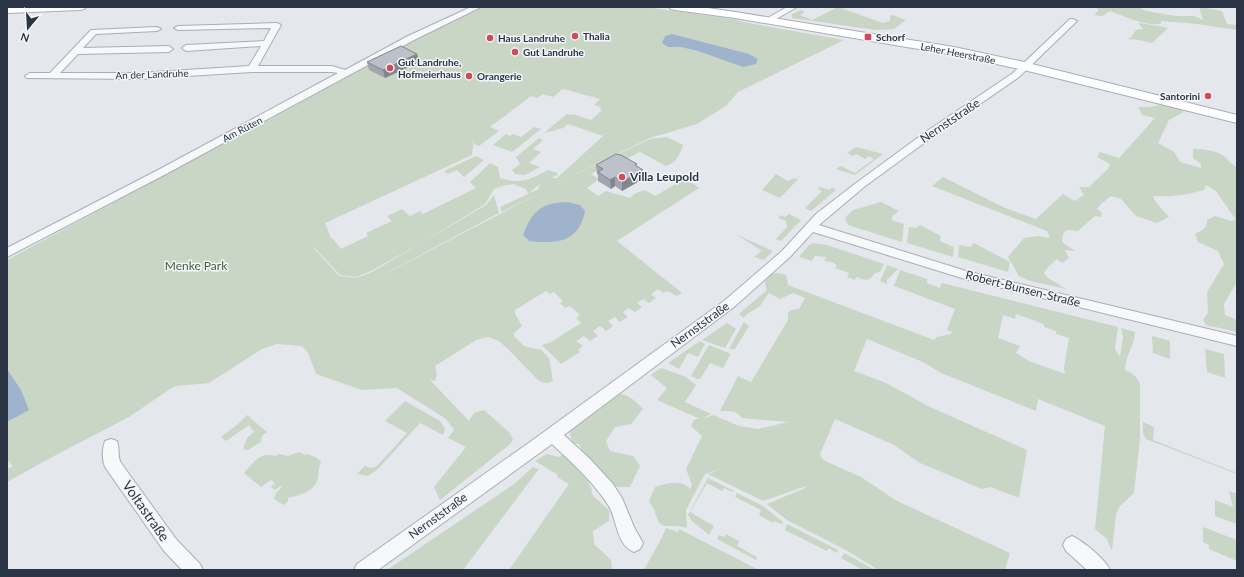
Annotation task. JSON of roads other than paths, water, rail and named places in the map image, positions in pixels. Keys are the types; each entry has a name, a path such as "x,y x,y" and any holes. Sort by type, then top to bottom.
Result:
{"main road":[{"path":"7,10 80,7"},
{"name":"Leher Heerstraße","path":"675,7 768,20 954,51 1024,66 1237,119"}],"street":[{"name":"Am Rüten","path":"7,253 411,38 477,7"},
{"path":"768,20 793,7"},
{"name":"Nernststraße","path":"362,570 552,434 729,304 764,275 820,217 860,185 931,133 1016,75 1073,21"},
{"path":"178,28 277,25 252,69"},
{"path":"52,76 94,32 157,29"},
{"path":"186,48 267,43"},
{"path":"77,51 169,49"},
{"name":"An der Landruhe","path":"30,76 139,76 252,69 332,69 347,73"},
{"name":"Robert-Bunsen-Straße","path":"812,227 965,275 1237,342"},
{"path":"552,434 590,471 613,497 628,534 634,543"},
{"name":"Voltastraße","path":"111,446 111,462 115,468 170,545 194,570"},
{"path":"1072,544 1101,570"}],"water":[{"path":"672,34 749,54 758,59 756,64 743,67 698,51 681,47 668,47 662,43 665,36"},
{"path":"567,202 580,205 585,211 578,230 572,235 557,241 539,242 529,241 523,235 530,220 539,210 550,204"},
{"path":"7,369 21,390 29,410 7,422"}],"place":[{"name":"Thalia","path":"575,36"},
{"name":"Schorf","path":"868,37"},
{"name":"Haus Landruhe","path":"490,38"},
{"name":"Gut Landruhe","path":"515,52"},
{"name":"Gut Landruhe, Hofmeierhaus","path":"390,68"},
{"name":"Orangerie","path":"469,76"},
{"name":"Santorini","path":"1208,96"},
{"name":"Villa Leupold","path":"622,177"}],"park label":[{"name":"Menke Park","path":"196,266"}]}
